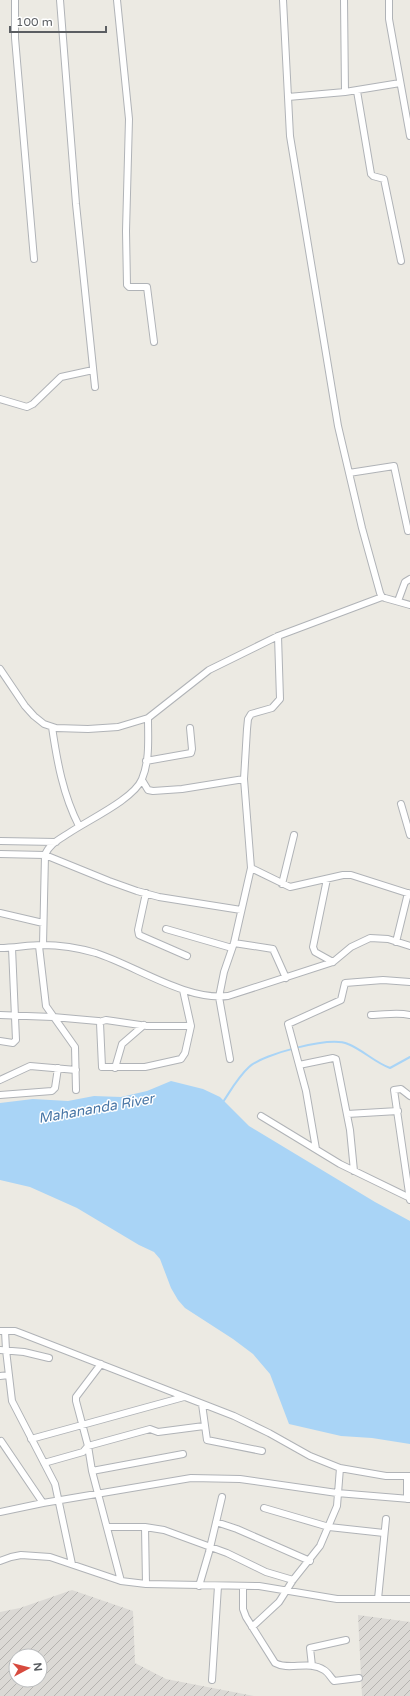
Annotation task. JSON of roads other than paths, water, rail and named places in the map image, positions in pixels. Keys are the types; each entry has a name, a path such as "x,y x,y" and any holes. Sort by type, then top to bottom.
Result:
{"street":[{"path":"15,0 15,38 34,259"},
{"path":"60,0 77,211 95,387"},
{"path":"117,0 129,118 126,231 127,286 147,287 154,342"},
{"path":"283,0 288,97 293,150 338,426 362,528 382,597"},
{"path":"344,0 345,92"},
{"path":"389,0 389,19 410,136"},
{"path":"288,97 357,91 400,83"},
{"path":"357,91 371,174 384,179 401,261"},
{"path":"0,399 27,407 61,377 93,370"},
{"path":"349,473 394,466 408,532"},
{"path":"398,601 405,582 410,579"},
{"path":"2,673 34,716 44,724 52,727 88,729 118,727 148,718 209,670 278,636 382,597 410,605"},
{"path":"230,1059 219,997 224,972 233,946 251,868 244,779 247,729 249,716 253,713 272,708 280,699 278,636"},
{"path":"76,1090 75,1047 53,1017 45,1003 41,945 45,855 50,847 56,842 130,794 142,780 146,761 148,718"},
{"path":"52,727 59,768 70,809 79,826"},
{"path":"146,761 191,753 190,728"},
{"path":"142,780 148,790 153,791 182,789 244,779"},
{"path":"401,804 410,835"},
{"path":"282,884 294,835"},
{"path":"0,841 56,842"},
{"path":"0,854 45,855 108,881 159,897 241,910"},
{"path":"251,868 289,887 295,887 343,875 358,876 409,893 396,942"},
{"path":"327,879 313,947 315,952 333,962"},
{"path":"146,893 138,930 139,935 187,956"},
{"path":"0,912 43,922"},
{"path":"166,929 233,946 273,949 286,978"},
{"path":"0,948 41,945 68,947 96,953 117,960 183,990 219,997 228,996 333,962 351,947 370,938 388,939 410,946"},
{"path":"0,1041 15,1041 12,948"},
{"path":"316,1149 306,1091 288,1024 341,1000 345,983 383,980 410,982"},
{"path":"99,1022 102,1067 145,1067 181,1059 186,1053 191,1026 183,990"},
{"path":"371,1015 387,1015 395,1012 410,1015"},
{"path":"0,1015 53,1017 99,1022 106,1020 144,1026 191,1026"},
{"path":"115,1068 122,1044 144,1026"},
{"path":"299,1065 336,1058 347,1114 354,1171"},
{"path":"0,1080 30,1066 76,1070"},
{"path":"0,1095 52,1091 55,1088 58,1068"},
{"path":"410,1096 401,1089 394,1090 407,1151 410,1199"},
{"path":"347,1114 398,1111"},
{"path":"261,1116 354,1171 410,1199"},
{"path":"0,1512 43,1502 58,1501 185,1479 214,1478 240,1479 337,1493 408,1499 408,1476 371,1474 340,1468 310,1456 269,1433 234,1416 23,1334 3,1331 3,1350 9,1375 12,1401 56,1486 58,1501 72,1564"},
{"path":"3,1350 24,1352 49,1358"},
{"path":"101,1364 76,1397 76,1401 88,1446 92,1471 121,1580"},
{"path":"0,1376 9,1375"},
{"path":"31,1439 184,1397"},
{"path":"202,1404 204,1426 208,1441 262,1451"},
{"path":"44,1463 83,1452 88,1446 150,1429 158,1432 204,1426"},
{"path":"1,1441 43,1502"},
{"path":"92,1471 183,1454"},
{"path":"252,1627 272,1609 318,1549 337,1506 340,1468"},
{"path":"200,1586 222,1497"},
{"path":"264,1508 329,1527 384,1534"},
{"path":"378,1599 386,1519"},
{"path":"216,1522 237,1529 310,1561"},
{"path":"108,1527 145,1527 164,1530 211,1546 254,1568 293,1580"},
{"path":"145,1527 146,1584"},
{"path":"0,1561 11,1557 34,1555 50,1557 121,1580 146,1584 259,1586 337,1599 410,1599"},
{"path":"212,1680 218,1586"},
{"path":"243,1586 244,1612 276,1664 312,1666 324,1670 334,1681 359,1678"},
{"path":"312,1666 310,1648 346,1640"}],"water":[{"name":"Mahananda River","path":"171,1081 203,1089 220,1097 249,1126 375,1202 410,1221 410,1444 372,1438 341,1436 289,1424 270,1374 253,1354 233,1339 185,1308 171,1288 160,1259 154,1252 139,1245 77,1208 30,1187 0,1180 0,1103 33,1099 68,1101 94,1096 121,1097 147,1091"}],"waterway":[{"path":"223,1102 238,1079 249,1067 268,1057 312,1044 327,1042 348,1044 390,1068 410,1057"}]}
